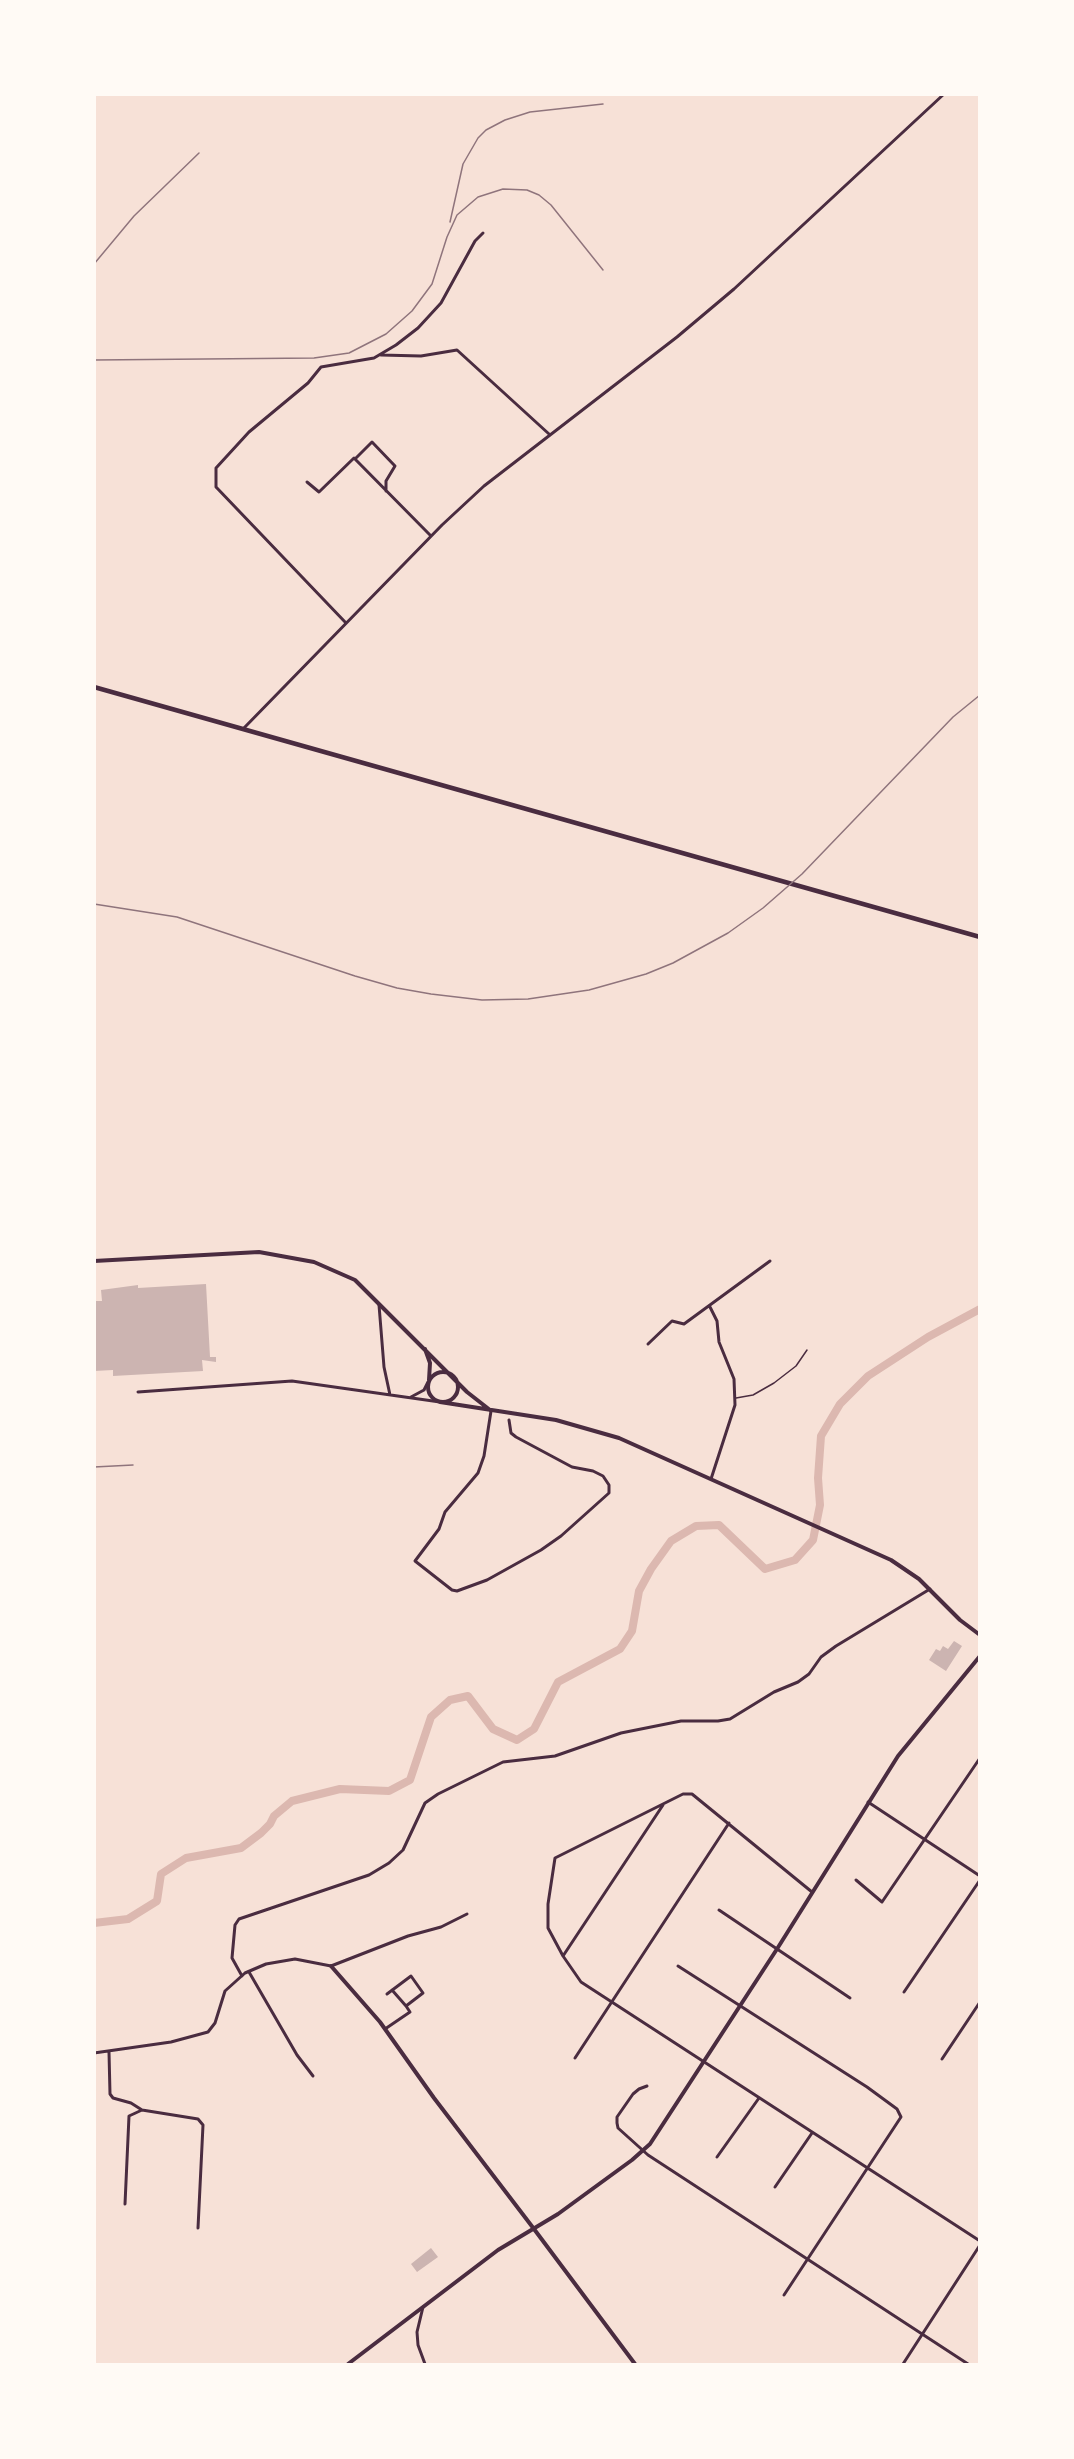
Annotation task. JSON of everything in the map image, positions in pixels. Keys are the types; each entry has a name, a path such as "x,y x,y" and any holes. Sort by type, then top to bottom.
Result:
{"highway":[{"path":"94,687 980,937"}],"street":[{"path":"243,729 431,536 484,486 677,337 734,289 944,94"},
{"path":"381,355 432,314 446,295 475,241 483,233"},
{"path":"346,623 216,487 216,468 249,432 308,383 321,367 381,355 421,356 457,350 549,434"},
{"path":"307,482 319,492 372,442 395,466 386,481 386,491"},
{"path":"355,459 431,536"},
{"path":"94,1261 259,1252 314,1262 355,1280 454,1378 491,1411"},
{"path":"648,1344 672,1321 684,1324 770,1262"},
{"path":"378,1302 384,1367 390,1395"},
{"path":"710,1307 717,1321 719,1342 734,1379 735,1398 735,1405 711,1479"},
{"path":"409,1398 422,1392 429,1382 436,1374 440,1373 454,1378 457,1386 455,1395 448,1401 440,1402 430,1394 429,1382 430,1363 421,1344"},
{"path":"138,1392 292,1381 556,1420 603,1432 891,1560 919,1579 960,1620 980,1635"},
{"path":"491,1411 484,1456 478,1473 445,1512 439,1529 415,1561 452,1590 506,1572 542,1550 609,1493 609,1485 603,1476 593,1471 572,1467 516,1437 511,1433 509,1420"},
{"path":"242,1976 232,1958 235,1925 239,1919 369,1875 389,1863 404,1850 425,1803 438,1794 503,1762 555,1756 621,1733 681,1721 730,1719 774,1692 798,1682 836,1646 930,1589"},
{"path":"348,2364 498,2250 534,2229 643,2151 657,2134 741,2005 868,1802 911,1739 980,1656"},
{"path":"856,1880 882,1902 980,1758"},
{"path":"812,1892 692,1794 683,1794 555,1858 548,1904 548,1928 563,1956 581,1982 980,2243 903,2364"},
{"path":"868,1802 980,1876"},
{"path":"563,1956 663,1805"},
{"path":"575,2058 729,1823"},
{"path":"904,1992 980,1880"},
{"path":"719,1910 850,1998"},
{"path":"94,2053 197,2037 208,2032 215,2023 225,1991 242,1976 266,1964 295,1959 331,1966 408,1936 441,1927 467,1914"},
{"path":"331,1966 385,2029 440,2107 635,2364"},
{"path":"678,1966 867,2087 897,2109 901,2116 784,2295"},
{"path":"249,1972 291,2046 313,2076"},
{"path":"387,1994 411,1976 423,1993 406,2006"},
{"path":"385,2029 410,2012 392,1990"},
{"path":"942,2059 980,2002"},
{"path":"109,2052 110,2094 113,2098 131,2103 141,2110 198,2119 203,2125 198,2228"},
{"path":"647,2086 633,2094 617,2117 616,2123 618,2128 643,2151 968,2364"},
{"path":"717,2157 759,2098"},
{"path":"125,2204 129,2116 141,2110"},
{"path":"775,2187 812,2133"},
{"path":"423,2307 417,2332 418,2345 425,2364"}],"lane":[{"path":"735,1398 753,1395 774,1383 796,1366 807,1350"}],"building":[{"path":"206,1284 210,1357 216,1357 216,1362 202,1360 203,1371 113,1376 113,1370 94,1371 95,1301 102,1301 101,1290 138,1285 138,1288"},
{"path":"954,1641 962,1646 946,1671 929,1660 936,1649 940,1651 943,1646 948,1649"},
{"path":"431,2248 438,2257 417,2272 411,2264"}],"waterway":[{"path":"94,1923 128,1919 157,1901 161,1874 186,1858 241,1848 261,1833 274,1816 292,1801 340,1789 389,1791 410,1780 431,1717 450,1700 468,1696 493,1729 517,1740 534,1729 558,1682 620,1649 632,1631 639,1591 651,1569 671,1541 696,1526 719,1525 765,1569 795,1560 813,1540 820,1505 818,1478 821,1436 840,1404 868,1376 928,1337 980,1309"}],"railway":[{"path":"450,222 463,164 478,138 486,130 505,120 530,112 603,104"},
{"path":"94,264 134,216 199,153"},
{"path":"94,360 314,358 349,353 386,334 412,311 432,284 447,237 457,215 478,197 503,189 527,190 539,195 551,205 603,270"},
{"path":"94,904 177,917 355,976 397,988 431,994 482,1000 528,999 589,990 646,974 673,963 728,933 763,908 802,874 953,717 980,695"},
{"path":"94,1467 133,1465"}]}
